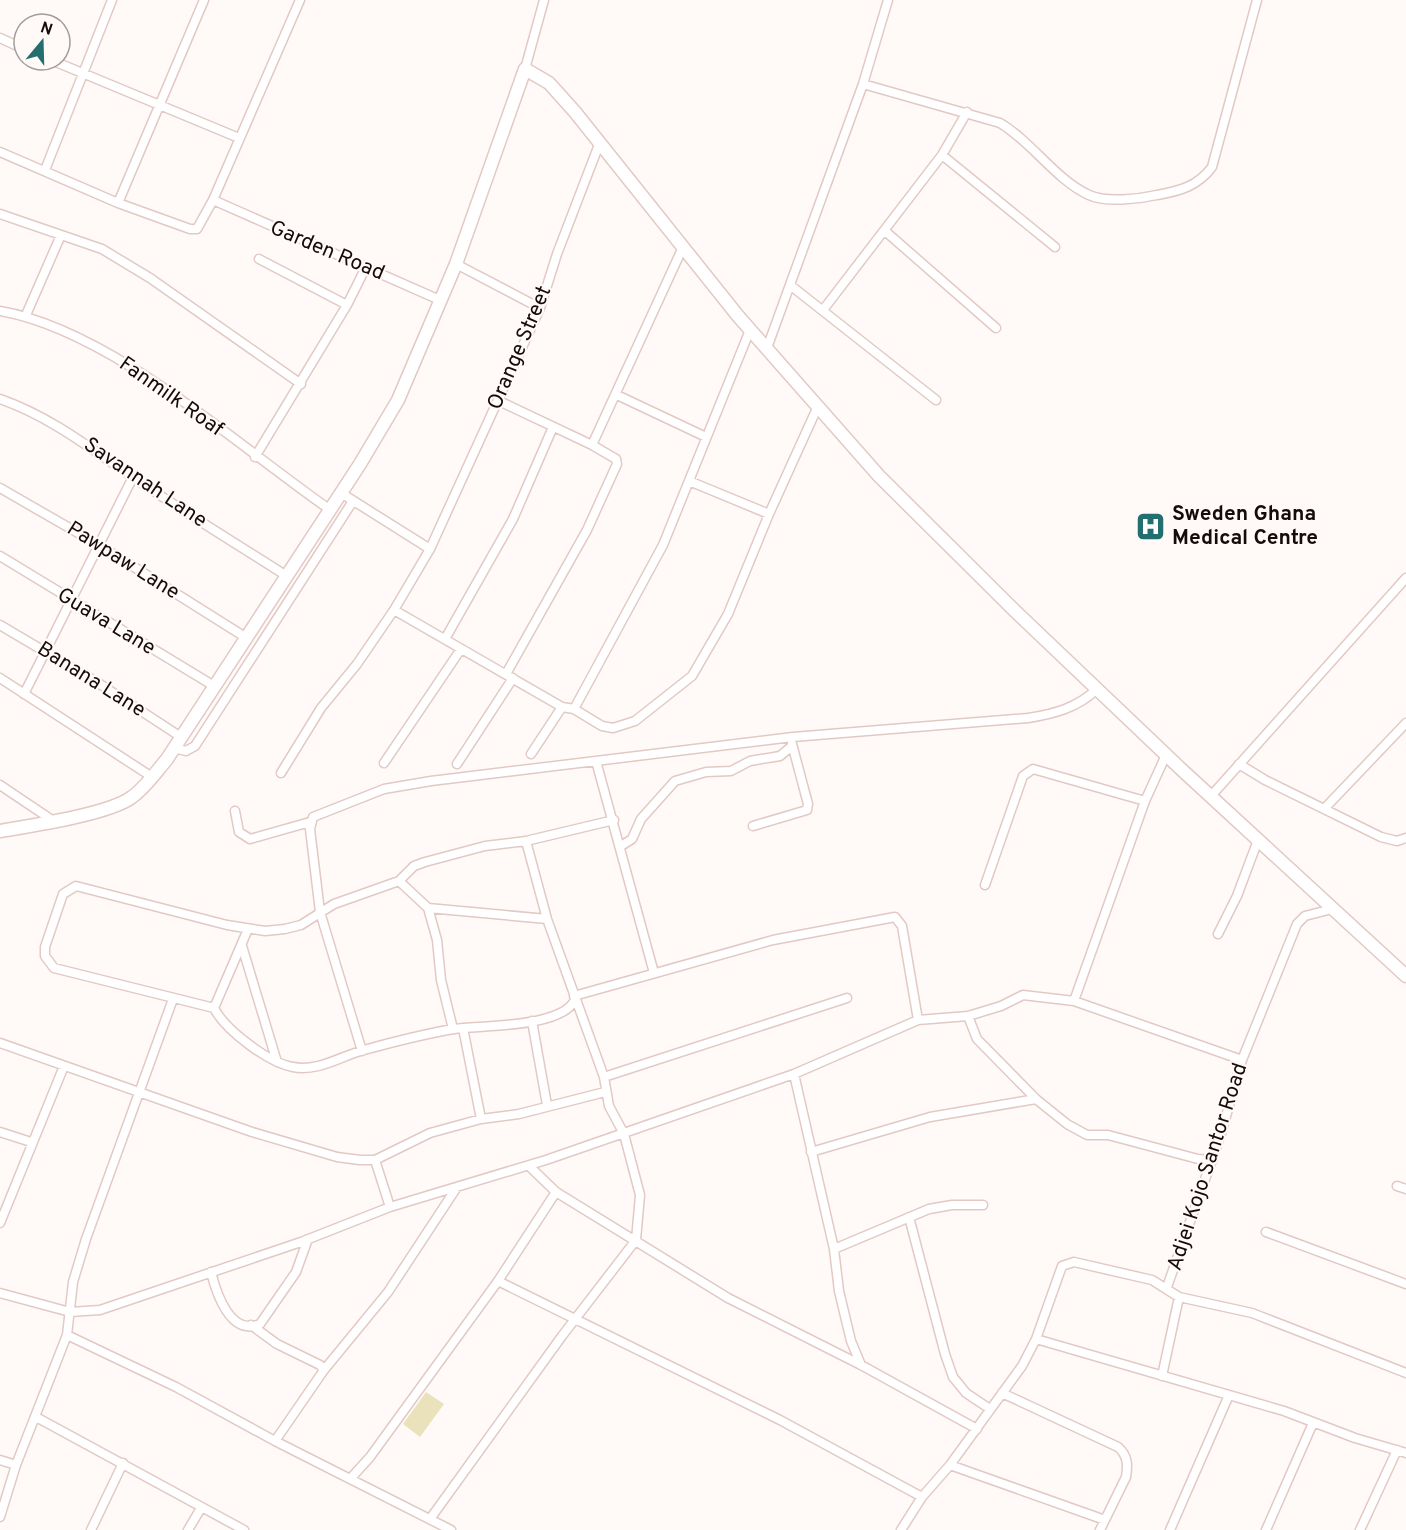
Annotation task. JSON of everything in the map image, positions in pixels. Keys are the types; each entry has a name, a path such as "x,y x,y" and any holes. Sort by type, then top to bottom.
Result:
{"street":[{"path":"45,170 112,0"},
{"path":"118,203 204,0"},
{"path":"0,153 45,170 118,203 197,230 213,200 300,0"},
{"path":"0,831 125,801 152,777 174,748 285,575 341,493 398,400 442,301 525,69 543,0"},
{"path":"766,348 863,84 888,0"},
{"path":"863,84 1000,123 1017,133 1076,187 1090,196 1149,197 1192,186 1204,178 1212,167 1257,0"},
{"path":"72,69 239,138"},
{"path":"525,69 549,83 600,142 750,330 879,476 1096,689 1406,976"},
{"path":"822,310 942,155 967,112"},
{"name":"Orange Street","path":"281,773 321,708 357,663 394,610 430,549 540,308 557,254 600,142"},
{"path":"942,155 1055,247"},
{"name":"Garden Road","path":"213,200 442,301"},
{"path":"0,214 102,249 150,278 301,384"},
{"path":"885,231 996,328"},
{"path":"26,315 61,235"},
{"path":"592,445 617,395 683,247"},
{"path":"259,259 347,305"},
{"path":"456,264 540,308"},
{"path":"255,457 347,305 365,268"},
{"path":"790,285 936,400"},
{"name":"Fanmilk Roaf","path":"0,311 26,315 109,354 156,384 329,509"},
{"path":"574,709 663,545 750,330"},
{"path":"617,395 706,437"},
{"name":"Savannah Lane","path":"0,399 27,409 64,429 133,477 285,575"},
{"path":"457,764 510,676 587,530 617,464 616,459 592,445 498,402"},
{"path":"394,610 562,707 574,709 602,726 613,728 635,721 692,676 728,614 769,514 818,406"},
{"path":"445,639 513,519 553,427"},
{"path":"24,694 133,477"},
{"path":"689,481 769,514"},
{"name":"Pawpaw Lane","path":"0,488 99,545 245,637"},
{"path":"341,493 430,549"},
{"path":"174,748 186,752 195,746 353,501"},
{"name":"Guava Lane","path":"0,556 214,687"},
{"path":"1210,795 1406,578"},
{"name":"Banana Lane","path":"0,625 181,737"},
{"path":"384,764 461,649"},
{"path":"0,678 152,777"},
{"path":"362,1051 320,912 310,822 313,817 384,789 430,781 507,774 596,761 1053,714 1076,705 1096,689"},
{"path":"531,754 562,707"},
{"path":"1324,809 1406,723"},
{"path":"753,826 807,810 808,804 792,742"},
{"path":"621,846 632,839 640,819 675,781 706,772 731,771 750,761 780,756 792,742"},
{"path":"1074,1001 1145,801 1166,755"},
{"path":"596,761 654,973"},
{"path":"1239,764 1265,780 1381,837 1397,840 1406,838"},
{"path":"985,885 1023,776 1028,770 1033,769 1145,801"},
{"path":"0,785 52,820"},
{"path":"235,811 239,832 249,839 310,822"},
{"path":"214,1008 54,968 48,962 45,947 63,894 75,886 248,929 285,929 302,925 320,912 399,881 414,866 425,862 485,846 526,841 614,820"},
{"path":"1218,934 1237,896 1258,840"},
{"path":"430,1519 528,1383 636,1240 640,1195 624,1134 605,1092 604,1077 547,919 526,841"},
{"path":"399,881 428,908 436,940 441,980 453,1029"},
{"path":"428,908 547,919"},
{"name":"Adjei Kojo Santor Road","path":"901,1530 922,1497 950,1465 1022,1366 1036,1338 1062,1266 1074,1262 1152,1280 1167,1287 1213,1160 1242,1060 1297,924 1305,916 1332,909"},
{"path":"214,1008 219,1018 235,1032 277,1062 308,1068 362,1051 453,1029 532,1021 564,1013 574,998 654,973 773,940 895,917 903,926 918,1020"},
{"path":"214,1008 248,929"},
{"path":"242,946 277,1062"},
{"path":"0,1293 70,1312 100,1310 309,1239 390,1207 529,1166 794,1074 918,1020 968,1016 1001,1006 1023,995 1074,1001 1242,1060"},
{"path":"604,1077 848,998"},
{"path":"0,1517 16,1466 67,1335 75,1275 173,999"},
{"path":"968,1016 977,1039 1036,1099 1068,1124 1087,1135 1108,1135 1198,1159 1213,1160"},
{"path":"532,1021 548,1105"},
{"path":"463,1028 481,1119"},
{"path":"0,1043 300,1147 336,1157 375,1160 430,1133 481,1119 519,1114 605,1092"},
{"path":"0,1221 64,1066"},
{"path":"794,1074 834,1249 839,1291 851,1341 861,1365"},
{"path":"811,1152 930,1117 1036,1099"},
{"path":"0,1132 31,1142"},
{"path":"375,1160 390,1207"},
{"path":"529,1166 556,1192 604,1224 636,1240 728,1298 861,1365 977,1429"},
{"path":"275,1441 324,1370 388,1292 457,1187"},
{"path":"351,1478 370,1457 498,1281 556,1192"},
{"path":"834,1249 929,1209 952,1205 983,1205"},
{"path":"909,1217 945,1354 954,1377 966,1393 990,1410"},
{"path":"1266,1232 1406,1284"},
{"path":"251,1326 260,1324 296,1272 309,1239"},
{"path":"211,1272 217,1295 226,1313 251,1326 277,1344 320,1365 324,1370"},
{"path":"498,1281 780,1420 922,1497"},
{"path":"1167,1287 1179,1297 1252,1312 1406,1373"},
{"path":"1162,1376 1179,1297"},
{"path":"67,1335 176,1387 275,1441 451,1530"},
{"path":"1036,1338 1229,1395 1406,1453"},
{"path":"1002,1393 1118,1447 1124,1453 1128,1468 1126,1477 1100,1530"},
{"path":"1170,1530 1229,1395"},
{"path":"36,1417 243,1530"},
{"path":"1266,1530 1313,1423"},
{"path":"1363,1529 1397,1450"},
{"path":"0,1460 16,1466"},
{"path":"91,1530 123,1463"},
{"path":"950,1465 1105,1520"},
{"path":"189,1530 201,1508"}],"shaded area":[{"path":"426,1392 444,1404 420,1437 403,1424"}],"place":[{"name":"Sweden Ghana Medical Centre","path":"1151,526"}]}
